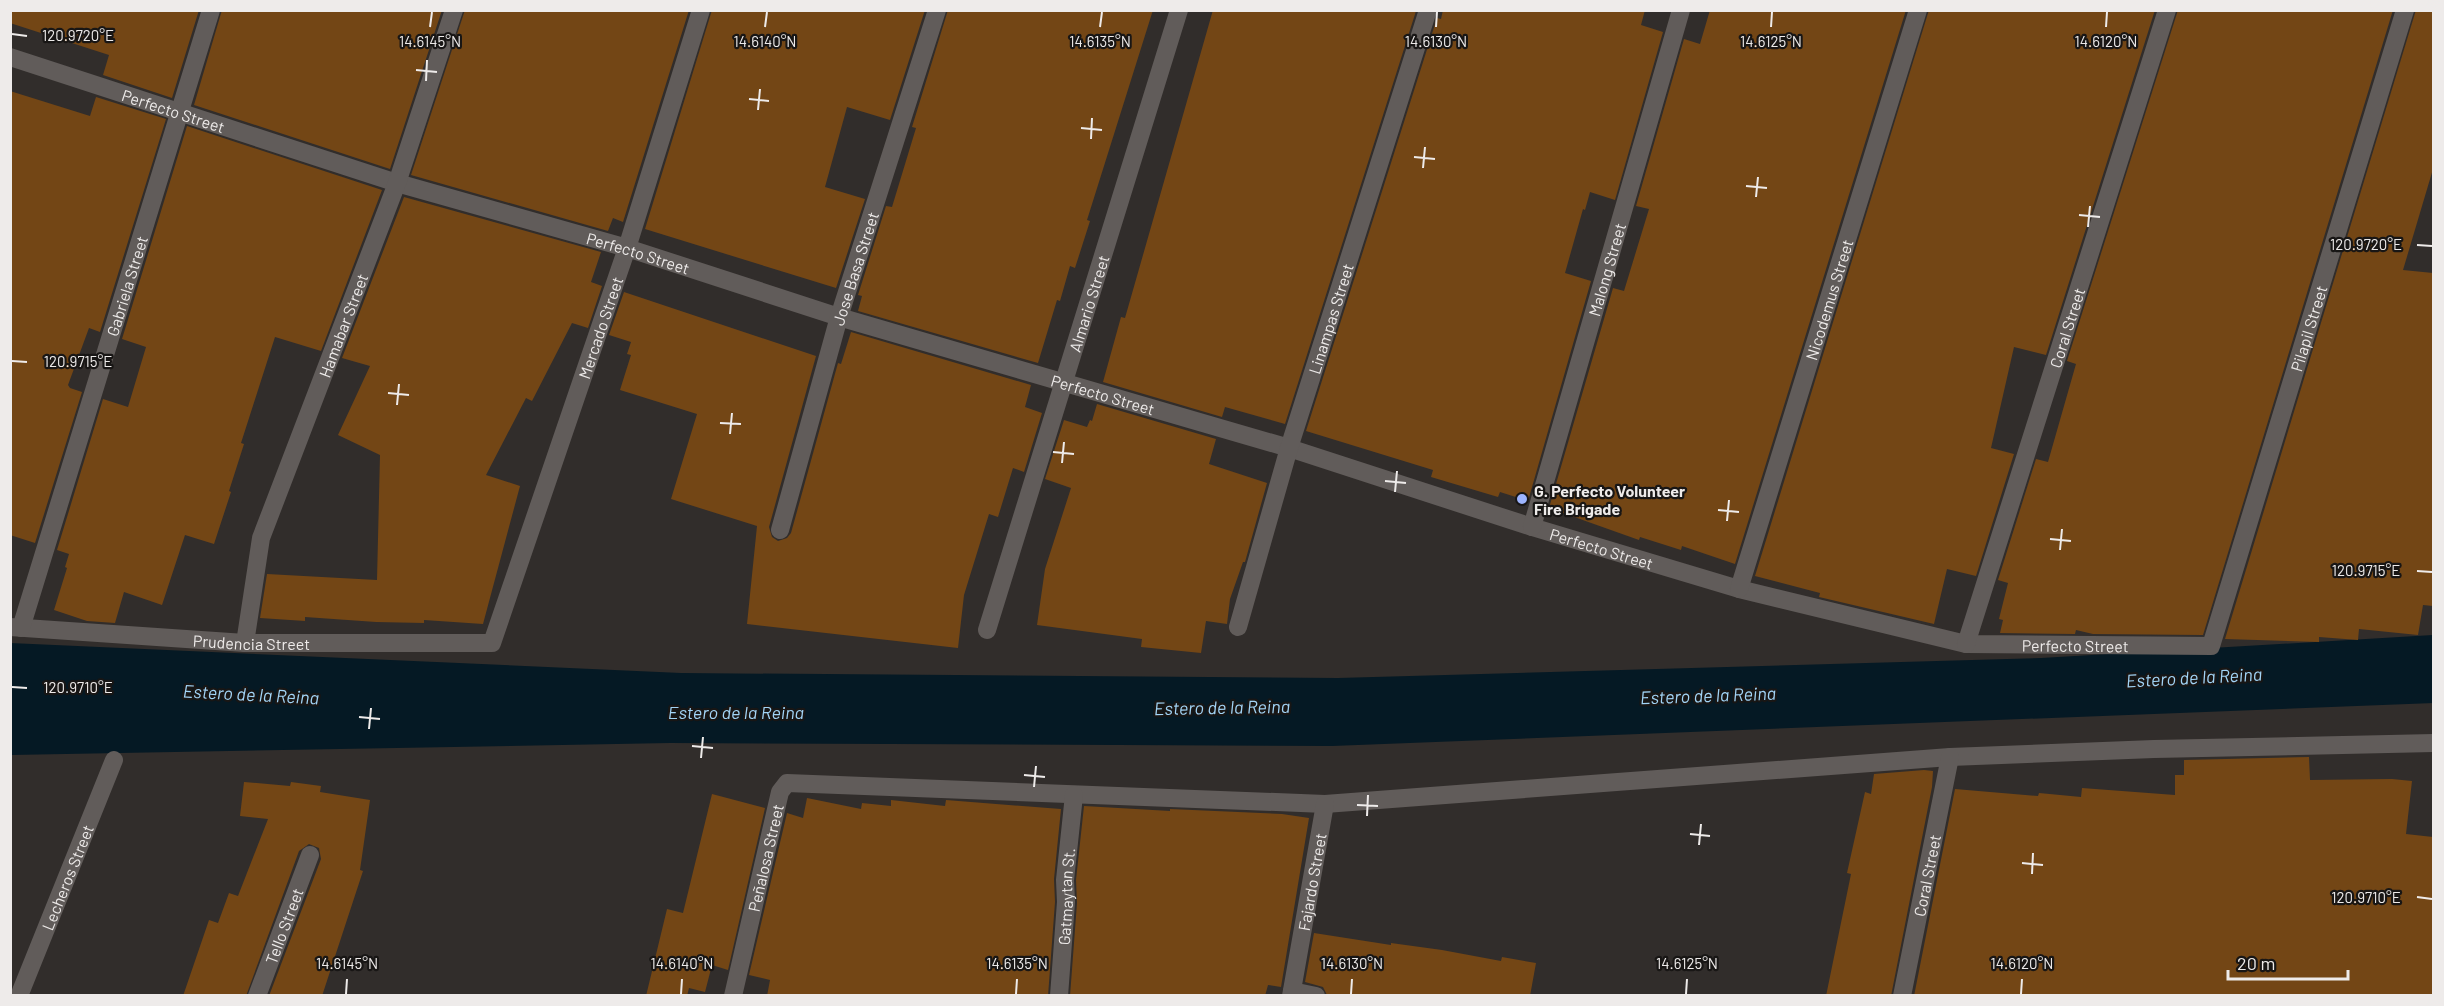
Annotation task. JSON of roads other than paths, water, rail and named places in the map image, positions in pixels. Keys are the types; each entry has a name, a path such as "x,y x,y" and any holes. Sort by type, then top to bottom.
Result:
{"street":[{"name":"Gabriela Street","path":"16,628 210,10"},
{"name":"Hamabar Street","path":"245,643 261,538 396,183 454,10"},
{"name":"Mercado Street","path":"492,643 627,248 701,10"},
{"name":"Jose Basa Street","path":"780,530 839,317 937,10"},
{"name":"Almario Street","path":"987,630 1179,10"},
{"name":"Linampas Street","path":"1238,627 1289,448 1428,10"},
{"name":"Malong Street","path":"1532,527 1681,10"},
{"name":"Nicodemus Street","path":"1739,589 1918,10"},
{"name":"Coral Street","path":"1966,644 2167,10"},
{"name":"Pilapil Street","path":"2211,646 2405,10"},
{"name":"Perfecto Street","path":"10,57 396,183 627,248 839,317 1289,448 1532,527 1739,589 1966,644 2211,646"},
{"name":"Prudencia Street","path":"16,628 245,643 492,643"},
{"path":"1074,795 1325,804 1950,757 2154,749 2433,743"},
{"name":"Coral Street","path":"1902,996 1950,757"},
{"name":"Lecheros Street","path":"19,996 114,760"},
{"name":"Peñalosa Street","path":"733,996 780,792 787,783 1074,795"},
{"name":"Gatmaytan St.","path":"1059,996 1066,903 1065,880 1074,795"},
{"name":"Fajardo Street","path":"1292,993 1325,804"},
{"name":"Tello Street","path":"257,996 310,855"},
{"path":"1292,993 1316,996"}],"water":[{"name":"Estero de la Reina","path":"2433,635 2434,703 1332,746 670,743 11,755 10,643 681,673 1338,678 2041,658"}],"place":[{"name":"G. Perfecto Volunteer Fire Brigade","path":"1522,499"}]}
